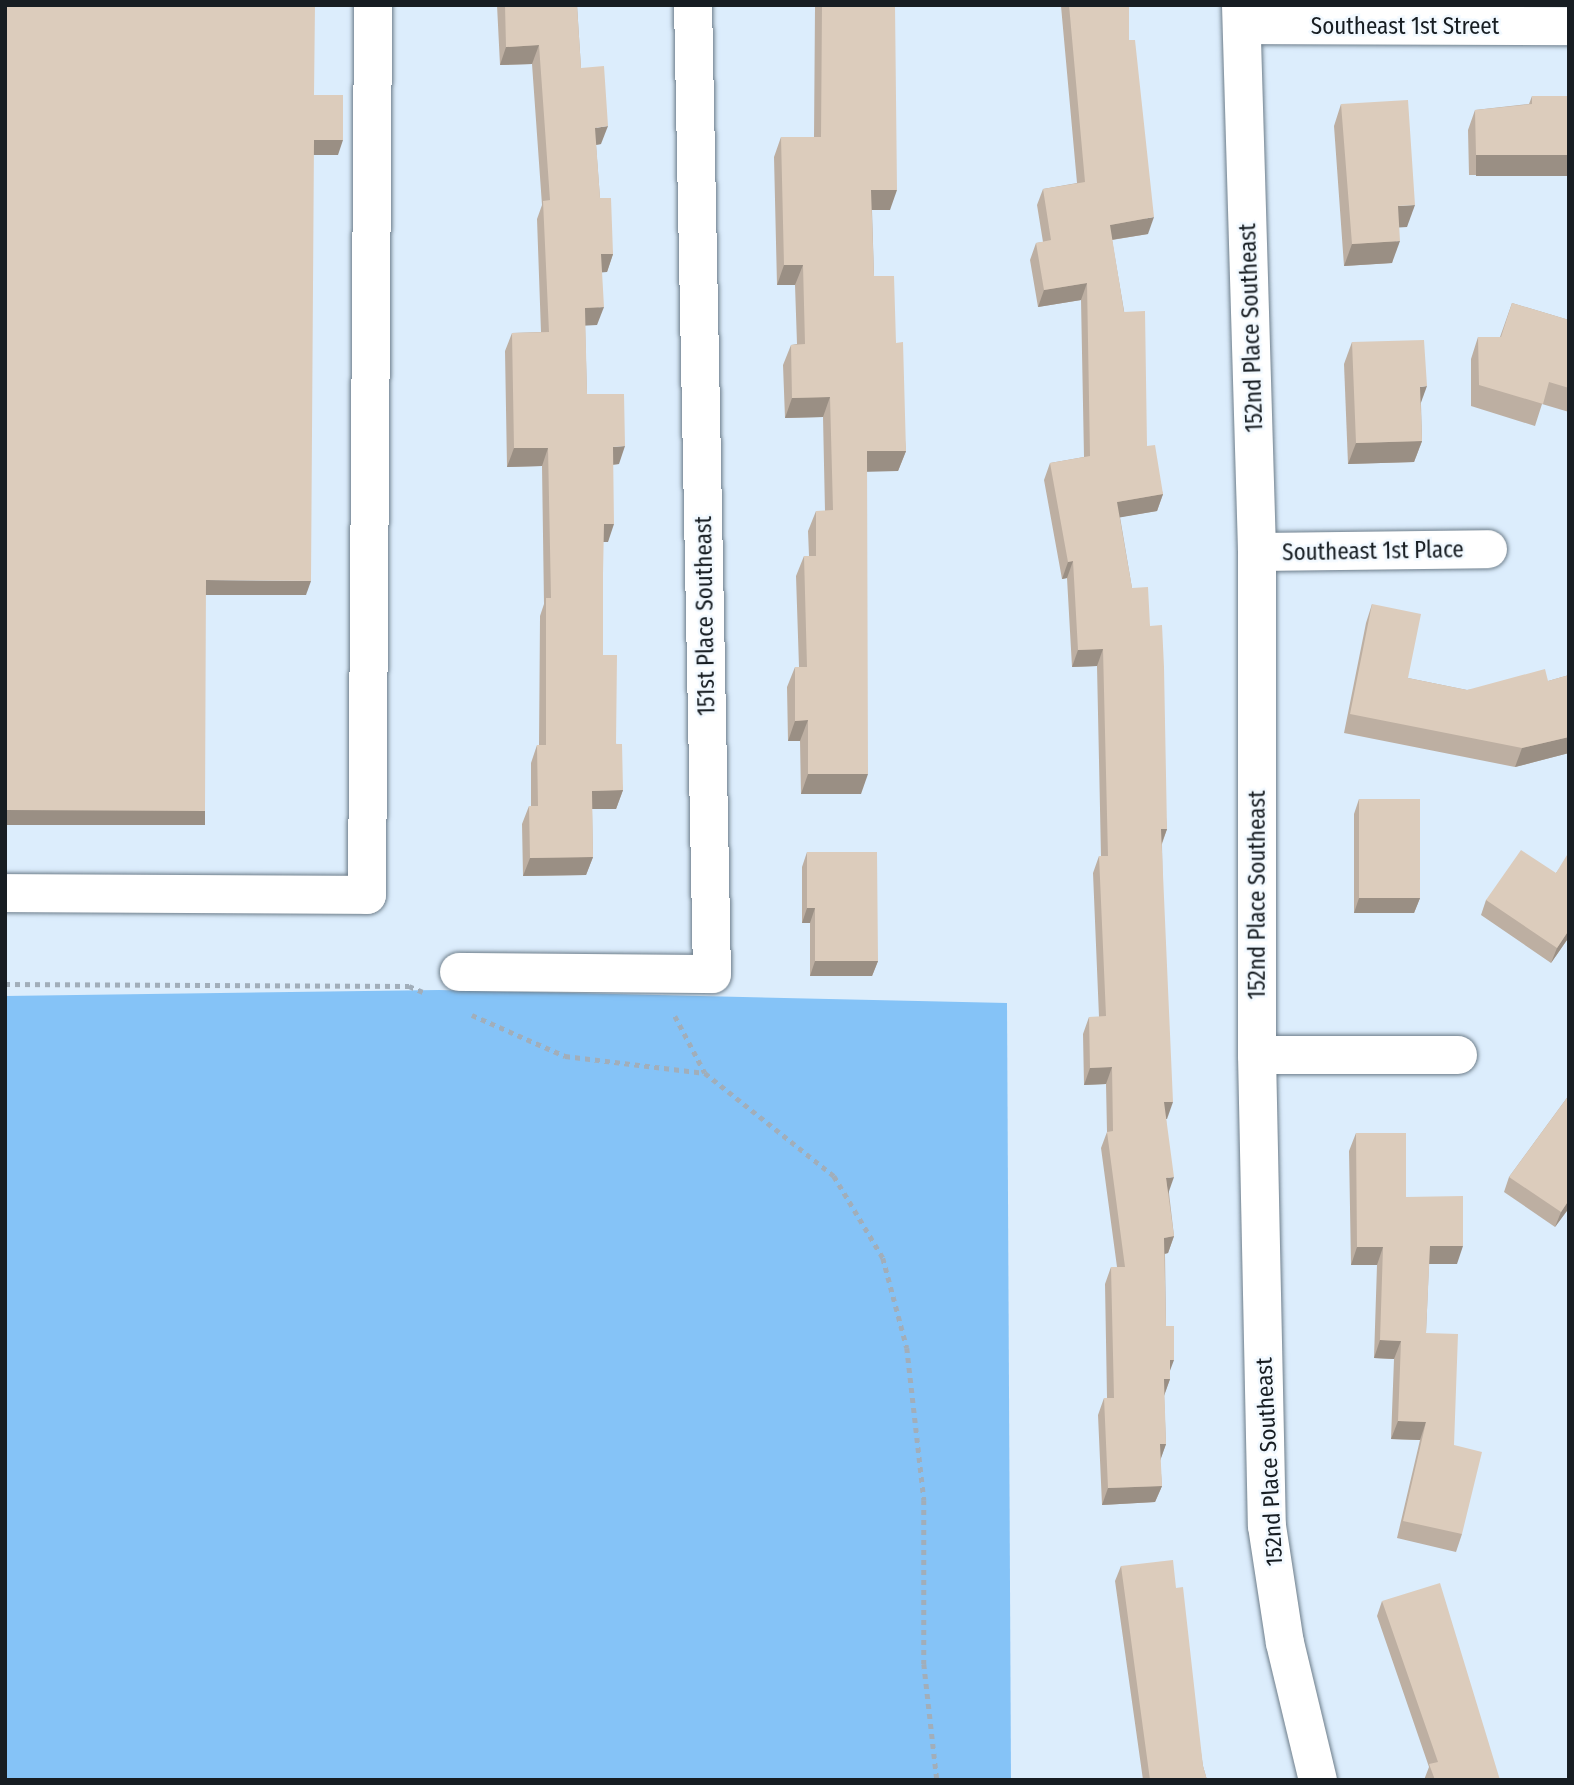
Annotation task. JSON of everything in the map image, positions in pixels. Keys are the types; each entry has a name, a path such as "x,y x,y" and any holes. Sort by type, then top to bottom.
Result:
{"street":[{"path":"5,893 367,895 373,5"},
{"name":"151st Place Southeast","path":"445,984 712,974 693,5"},
{"name":"Southeast 1st Street","path":"1241,15 1569,26"},
{"name":"152nd Place Southeast","path":"1241,15 1257,552 1257,1055 1268,1527 1285,1643 1318,1780"},
{"name":"Southeast 1st Place","path":"1257,552 1488,550"},
{"path":"1257,1055 1458,1055"}],"path":[{"path":"667,974 667,998 705,1073 834,1176 883,1258 907,1348 922,1486 924,1664 937,1780"},
{"path":"5,984 445,984"},
{"path":"467,1013 565,1056 705,1073"}],"shaded area":[{"path":"439,990 1007,1003 1011,1780 5,1780 5,996"}],"building":[{"path":"5,5 315,5 314,95 343,95 343,140 314,140 311,581 206,580 205,811 5,810"},
{"path":"505,5 577,5 581,68 604,66 608,126 595,128 600,198 611,198 613,254 601,254 604,307 585,308 587,394 624,394 625,446 613,447 614,524 604,524 603,574 603,655 617,655 616,744 622,744 623,790 592,791 593,857 530,858 529,806 538,806 537,745 546,745 546,598 551,598 548,448 514,448 512,333 549,332 543,201 550,200 539,45 506,47"},
{"path":"822,5 895,5 897,190 871,190 874,276 894,276 896,343 903,342 906,451 867,451 868,774 808,774 808,720 795,721 795,667 807,667 804,556 816,556 816,511 833,510 830,397 792,398 791,345 805,344 803,265 784,265 781,137 821,137"},
{"path":"1069,5 1129,5 1129,40 1135,40 1154,217 1110,225 1124,312 1145,311 1147,446 1155,445 1163,494 1117,502 1132,588 1148,587 1150,626 1162,625 1164,667 1167,829 1161,829 1173,1102 1164,1102 1174,1177 1166,1178 1174,1236 1164,1238 1166,1326 1174,1326 1174,1360 1170,1360 1170,1379 1164,1379 1166,1444 1160,1444 1162,1486 1108,1488 1104,1398 1114,1398 1111,1267 1125,1267 1107,1132 1113,1131 1112,1067 1090,1068 1089,1017 1106,1016 1099,856 1108,856 1103,649 1078,650 1073,561 1068,562 1050,463 1090,456 1087,283 1044,290 1036,243 1051,240 1043,189 1085,182"},
{"path":"1532,96 1569,96 1569,155 1476,155 1475,110 1532,104"},
{"path":"1408,100 1415,205 1398,206 1400,241 1352,244 1341,104"},
{"path":"1512,303 1569,320 1569,388 1549,382 1543,404 1479,385 1478,337 1501,337"},
{"path":"1424,340 1427,386 1420,387 1422,441 1356,443 1352,342"},
{"path":"1372,604 1421,614 1408,678 1467,690 1545,669 1548,681 1569,675 1569,737 1522,748 1350,714"},
{"path":"1359,799 1420,799 1420,898 1359,898"},
{"path":"1521,850 1556,873 1567,855 1569,856 1569,930 1557,948 1486,900"},
{"path":"807,852 877,852 878,961 815,961 815,908 807,908"},
{"path":"1569,1095 1569,1200 1561,1212 1509,1177"},
{"path":"1356,1133 1406,1133 1406,1197 1463,1196 1463,1246 1430,1246 1426,1333 1458,1334 1454,1445 1482,1452 1462,1534 1403,1521 1426,1422 1398,1421 1401,1341 1380,1340 1383,1247 1357,1247"},
{"path":"1173,1560 1176,1588 1183,1587 1203,1766 1207,1780 1150,1780 1121,1566"},
{"path":"1440,1583 1500,1780 1435,1780 1429,1764 1438,1762 1382,1601"}]}
